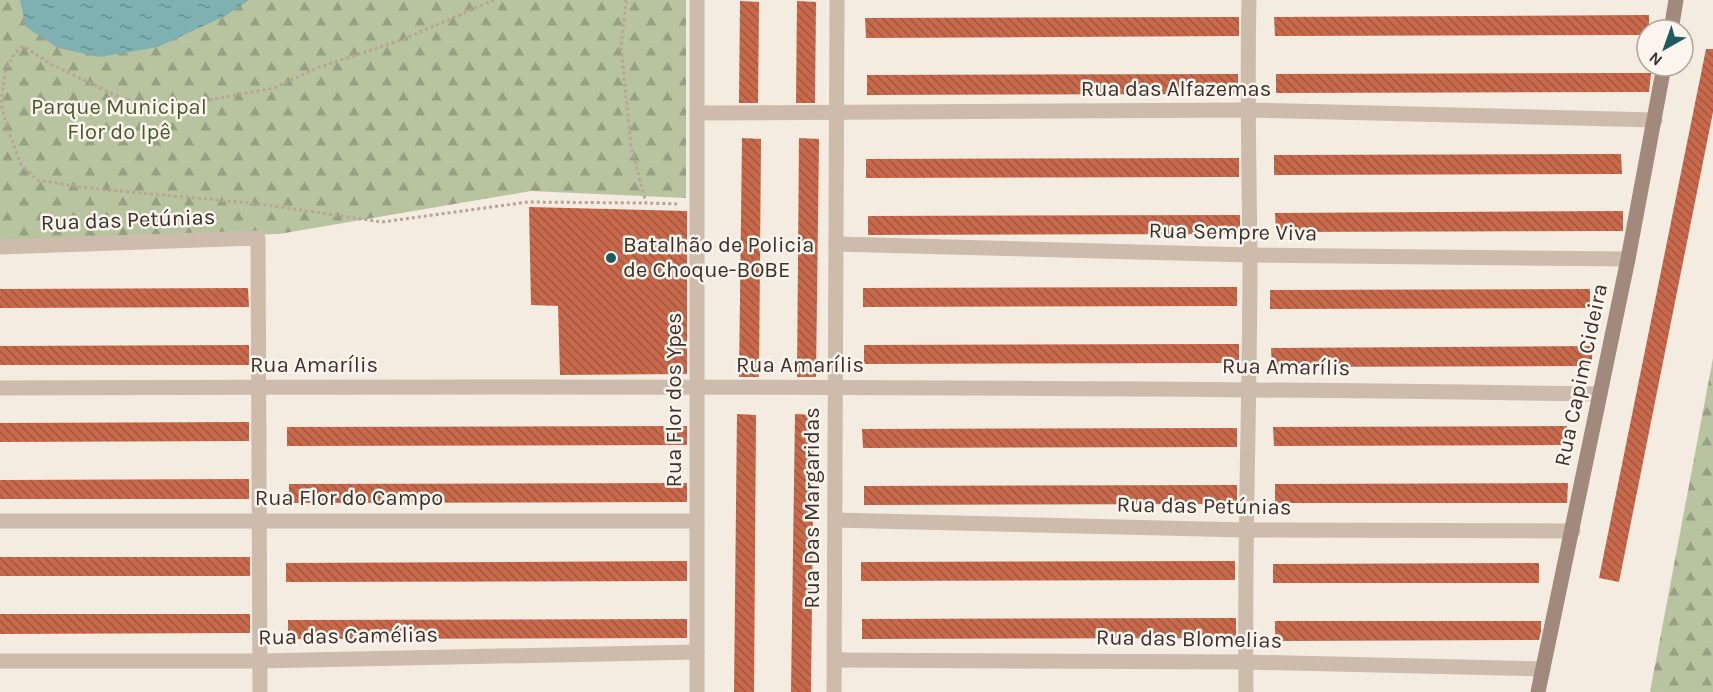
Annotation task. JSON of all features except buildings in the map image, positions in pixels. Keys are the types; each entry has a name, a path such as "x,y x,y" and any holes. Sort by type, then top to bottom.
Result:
{"street":[{"name":"Rua Flor dos Ypes","path":"697,0 697,692"},
{"name":"Rua Das Margaridas","path":"834,692 837,0"},
{"path":"1246,692 1245,530 1250,255 1247,110 1249,0"},
{"path":"1673,18 1676,0"},
{"name":"Rua Capim Cideira","path":"1538,692 1628,259 1662,78"},
{"name":"Rua das Alfazemas","path":"697,113 1247,110 1655,120"},
{"name":"Rua das Petúnias","path":"0,247 258,238 259,387"},
{"name":"Rua Sempre Viva","path":"836,244 1250,255 1628,259"},
{"path":"259,387 260,692"},
{"name":"Rua Amarílis","path":"0,388 834,387 1600,394"},
{"name":"Rua Flor do Campo","path":"0,521 697,520"},
{"name":"Rua das Petúnias","path":"835,520 1245,530 1573,531"},
{"name":"Rua das Camélias","path":"0,661 259,661 697,652"},
{"name":"Rua das Blomelias","path":"835,660 1245,662 1543,669"}],"path":[{"path":"494,0 404,39 317,68 274,88 166,108 121,98 49,63 25,47 21,47 13,56 5,72 1,104 21,164 37,180 87,188 260,204 382,222 528,202 697,205"},
{"path":"626,0 621,48 631,146 646,203"}],"green space":[{"name":"Parque Municipal Flor do Ipê","path":"0,0 686,0 686,198 531,191 279,234 0,241"},
{"path":"1713,358 1713,692 1650,692"}],"water":[{"path":"20,0 249,0 225,16 158,47 100,57 58,48 26,27"}],"place":[{"name":"Batalhão de Policia de Choque-BOBE","path":"611,258"}]}
